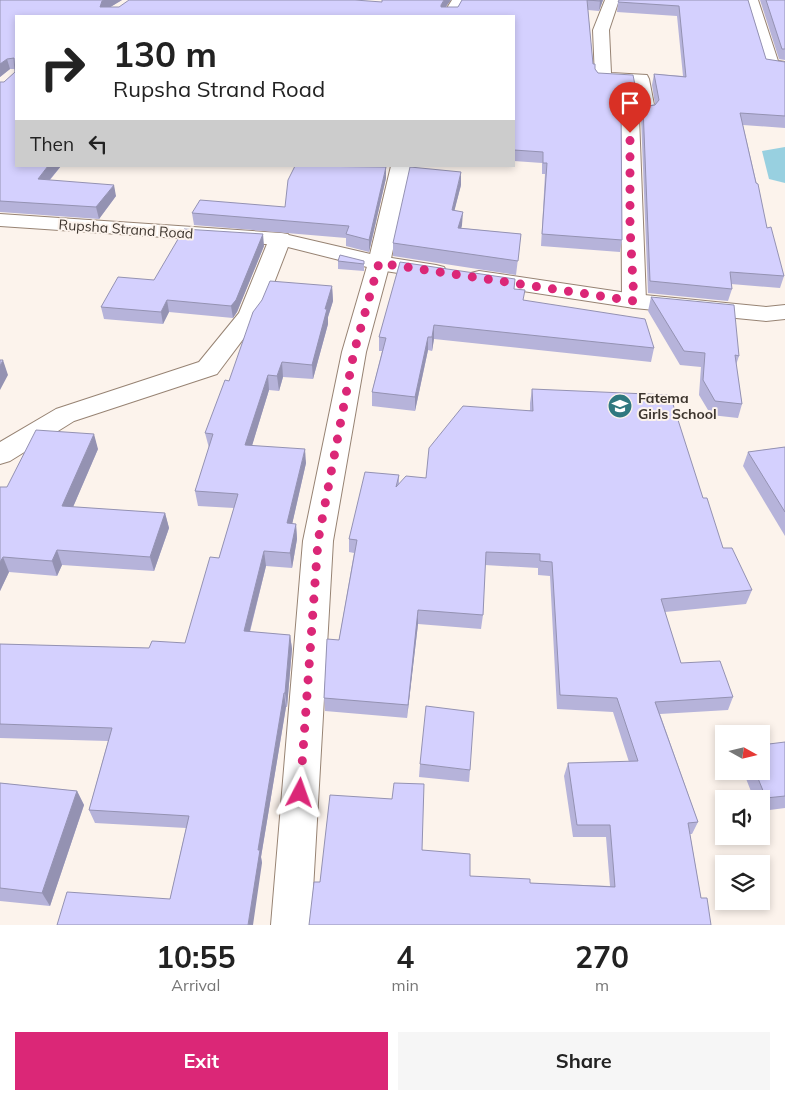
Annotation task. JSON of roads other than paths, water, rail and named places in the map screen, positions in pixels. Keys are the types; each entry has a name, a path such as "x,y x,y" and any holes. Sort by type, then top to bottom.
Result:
{"street":[{"path":"450,15 459,0"},
{"path":"612,0 601,30 603,78 641,79 646,110 630,114 630,227 634,301"},
{"path":"751,0 771,65 785,66"},
{"path":"290,925 318,541 354,352 379,263 401,167"},
{"name":"Rupsha Strand Road","path":"0,220 280,240 379,263 634,301 766,314 785,313"},
{"path":"0,454 64,415 208,368 250,314 280,240"}],"water":[{"path":"785,147 785,183 769,179 762,151"}],"place":[{"name":"Fatema Girls School","path":"620,406"}]}
